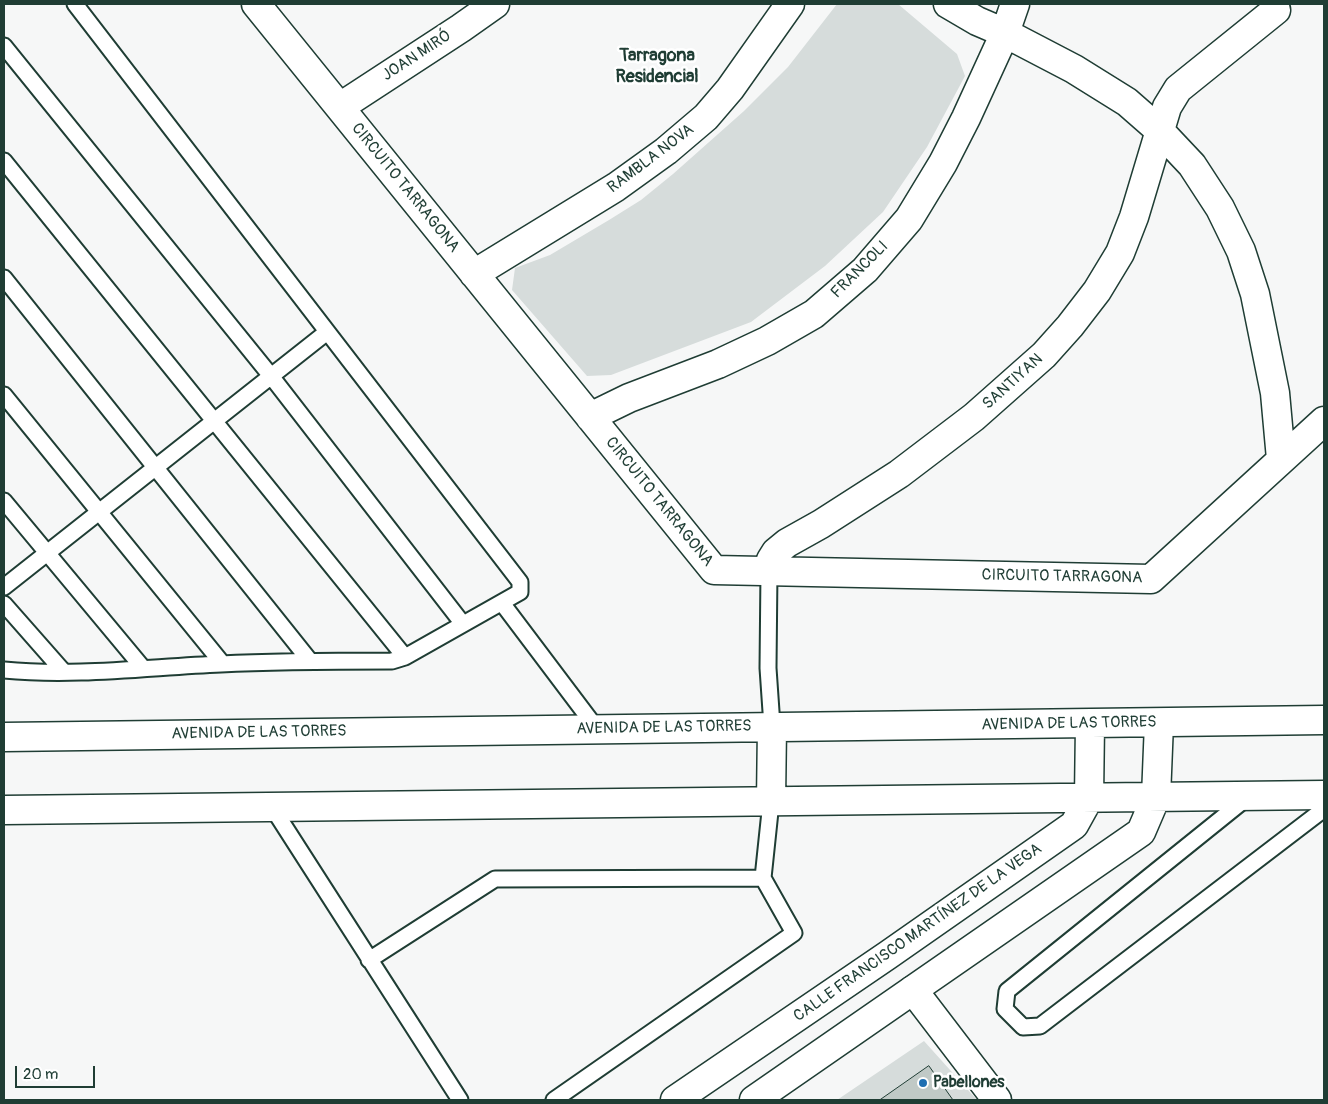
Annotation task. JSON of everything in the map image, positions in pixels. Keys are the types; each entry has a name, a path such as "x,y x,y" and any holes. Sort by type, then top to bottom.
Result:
{"street":[{"name":"CIRCUITO TARRAGONA","path":"256,4 714,570 1151,579 1324,421"},
{"name":"JOAN MIRÓ","path":"340,107 495,4"},
{"name":"RAMBLA NOVA","path":"474,274 616,186 666,151 706,118 730,90 790,4"},
{"path":"948,4 977,21 1005,33 1074,69 1126,102 1159,130 1192,165 1220,208 1241,251 1255,294 1275,393 1281,459"},
{"name":"FRANCOLI","path":"590,417 629,398 718,364 767,341 814,314 865,270 909,219 943,163 1005,33 1015,4"},
{"name":"SANTIYAN","path":"769,571 771,560 781,547 899,474 974,417 1044,355 1097,291 1120,252 1134,217 1166,107 1178,89 1276,10"},
{"name":"AVENIDA DE LAS TORRES","path":"4,737 1324,720"},
{"path":"754,1100 1141,832 1156,797 1159,722"},
{"name":"CALLE FRANCISCO MARTÍNEZ DE LA VEGA","path":"675,1100 1074,825 1089,798 1090,724"},
{"path":"770,802 772,726"},
{"path":"4,810 1324,795"},
{"path":"888,955 997,1100"}],"lane":[{"path":"4,670 63,672 310,661 392,661 405,657 520,592 520,582 75,4"},
{"path":"4,46 271,376 463,624"},
{"path":"4,161 405,657"},
{"path":"4,278 310,661"},
{"path":"4,587 328,332"},
{"path":"4,395 222,664"},
{"path":"4,501 143,668"},
{"name":"SANTIYAN","path":"769,571 768,668 772,726"},
{"path":"502,602 597,728"},
{"path":"4,604 63,672"},
{"path":"1249,796 1007,991 1005,1009 1022,1027 1040,1026 1324,809"},
{"path":"554,1100 794,933 763,878 770,802"},
{"path":"272,807 460,1100"},
{"path":"370,960 495,879 763,878"}],"shaded area":[{"path":"837,4 898,4 957,54 965,76 927,147 883,212 825,266 751,322 611,375 587,376 512,290 515,268 550,255 609,220 641,200 673,174 744,111 788,67"},
{"path":"924,1041 977,1100 837,1100"}],"building":[{"name":"Pabellones","path":"929,1066 953,1100 880,1100"}],"place":[{"name":"Pabellones","path":"923,1083"}],"district":[{"name":"Tarragona Residencial","path":"657,66"}]}
